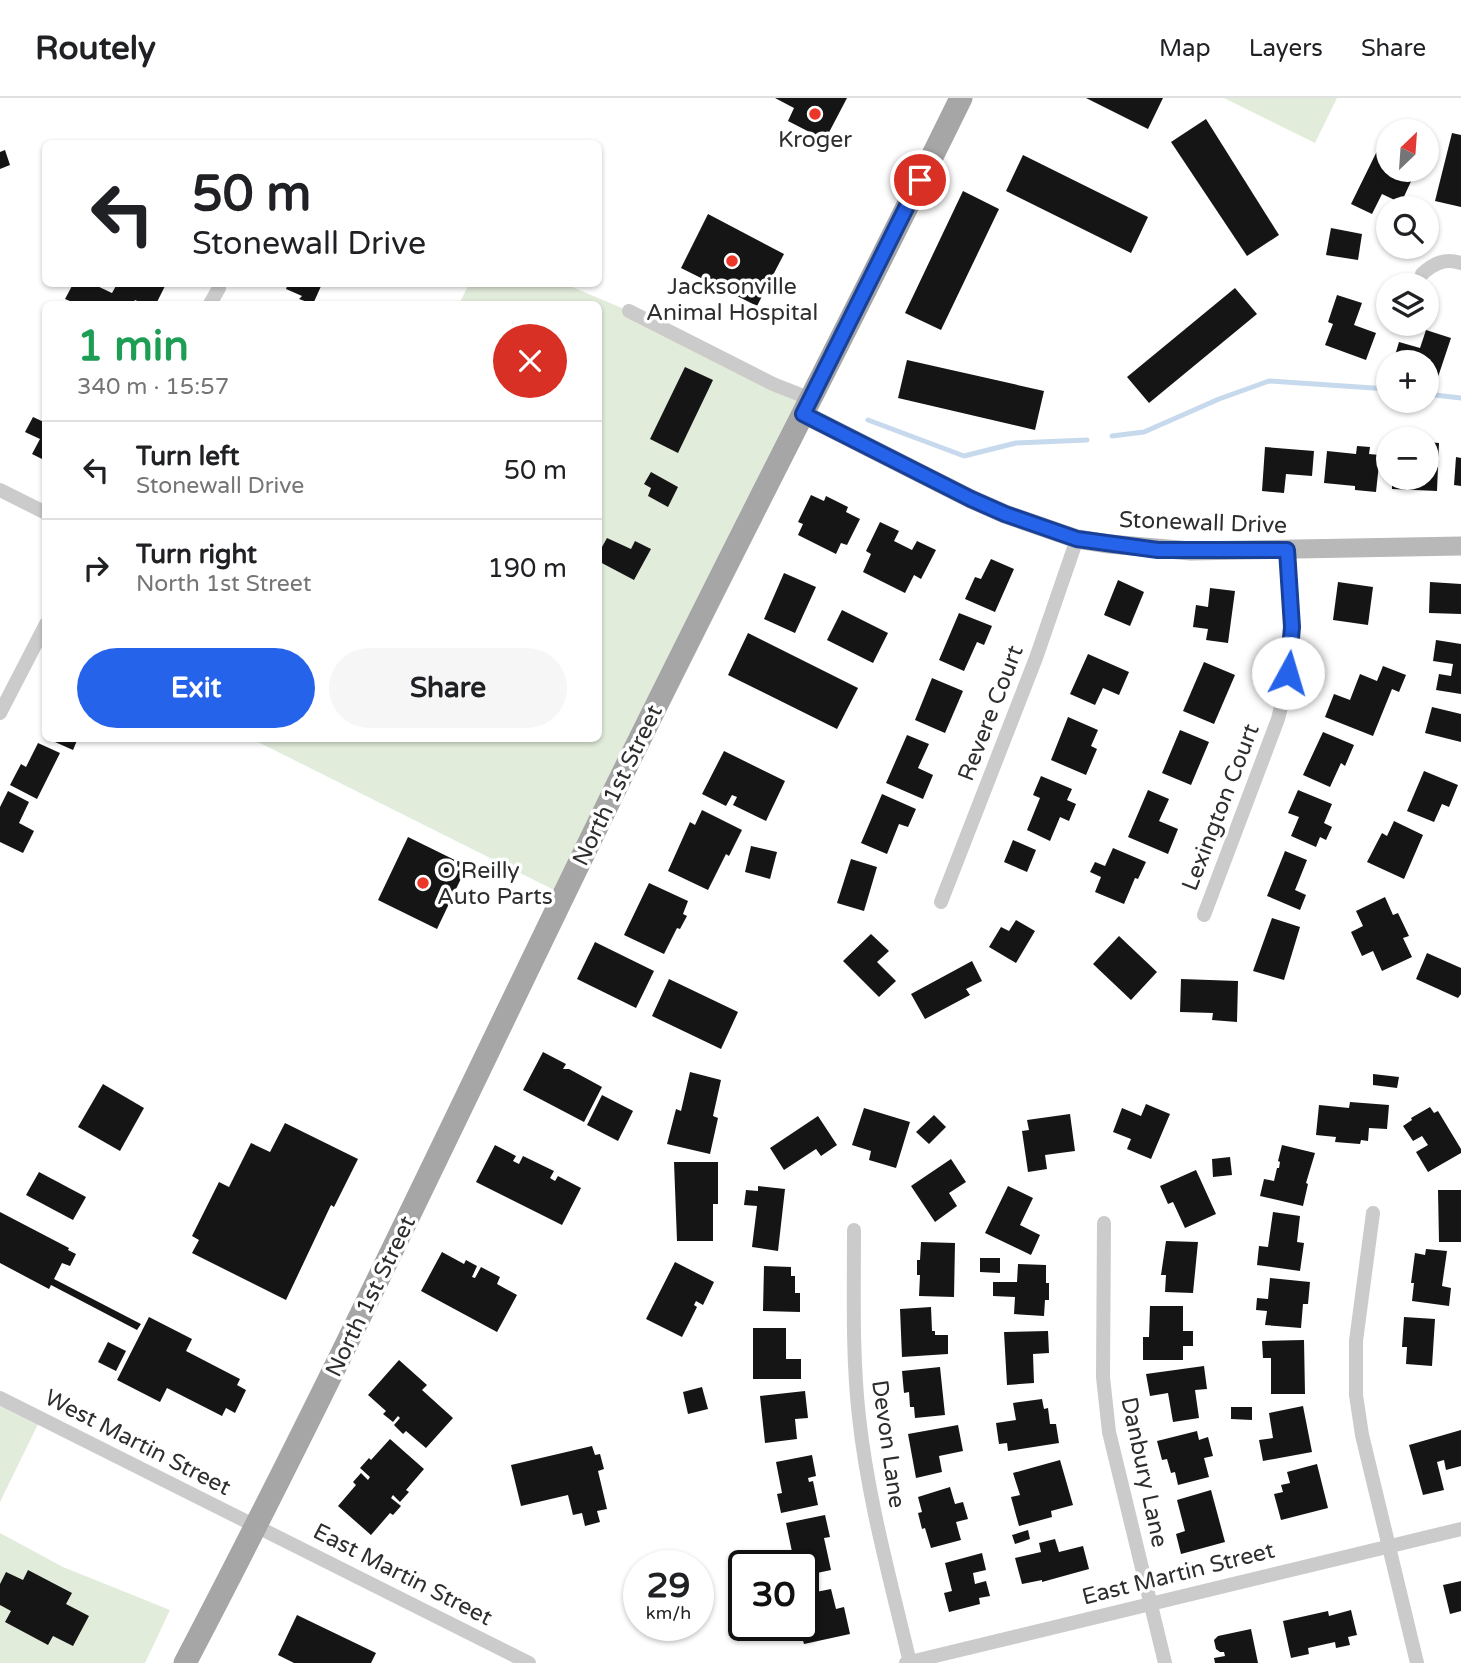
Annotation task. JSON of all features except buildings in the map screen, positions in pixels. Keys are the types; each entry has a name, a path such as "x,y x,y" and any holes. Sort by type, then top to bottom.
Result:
{"main road":[{"name":"North 1st Street","path":"185,1663 257,1527 379,1282 485,1055 609,801 961,98"}],"street":[{"path":"1423,273 1441,261 1461,263"},
{"path":"212,301 219,288"},
{"path":"629,311 773,384 807,407"},
{"name":"Stonewall Drive","path":"807,407 971,499 1077,539 1158,550 1461,546"},
{"path":"0,490 42,511"},
{"name":"Revere Court","path":"941,902 1036,658 1077,539"},
{"name":"Lexington Court","path":"1204,915 1278,719 1285,693 1292,627 1287,550"},
{"path":"0,713 42,632"},
{"path":"1373,1213 1356,1341 1356,1395 1362,1435 1387,1546 1417,1663"},
{"name":"Danbury Lane","path":"1104,1223 1104,1399 1109,1432 1165,1663"},
{"name":"Devon Lane","path":"854,1230 854,1354 859,1417 869,1481 908,1663"},
{"name":"West Martin Street","path":"0,1398 257,1527"},
{"name":"East Martin Street","path":"257,1527 529,1663"},
{"name":"East Martin Street","path":"908,1663 1461,1529"}],"green space":[{"path":"1224,98 1337,98 1315,143"},
{"path":"468,287 572,287 629,311 811,399 564,895 258,742 602,742 602,301 460,301"},
{"path":"0,1398 41,1418 0,1502"},
{"path":"0,1533 63,1567 170,1610 145,1663 0,1663"}],"waterway":[{"path":"1112,436 1144,432 1219,399 1269,381 1376,388"},
{"path":"1439,395 1461,398"},
{"path":"868,420 964,456 1016,443 1087,440"}],"place":[{"name":"Kroger","path":"815,114"},
{"name":"Jacksonville Animal Hospital","path":"732,261"},
{"name":"O'Reilly Auto Parts","path":"423,883"}],"route":[{"path":"920,180 803,414 971,499 1077,539 1158,550 1287,550 1292,627 1288,673"}]}
